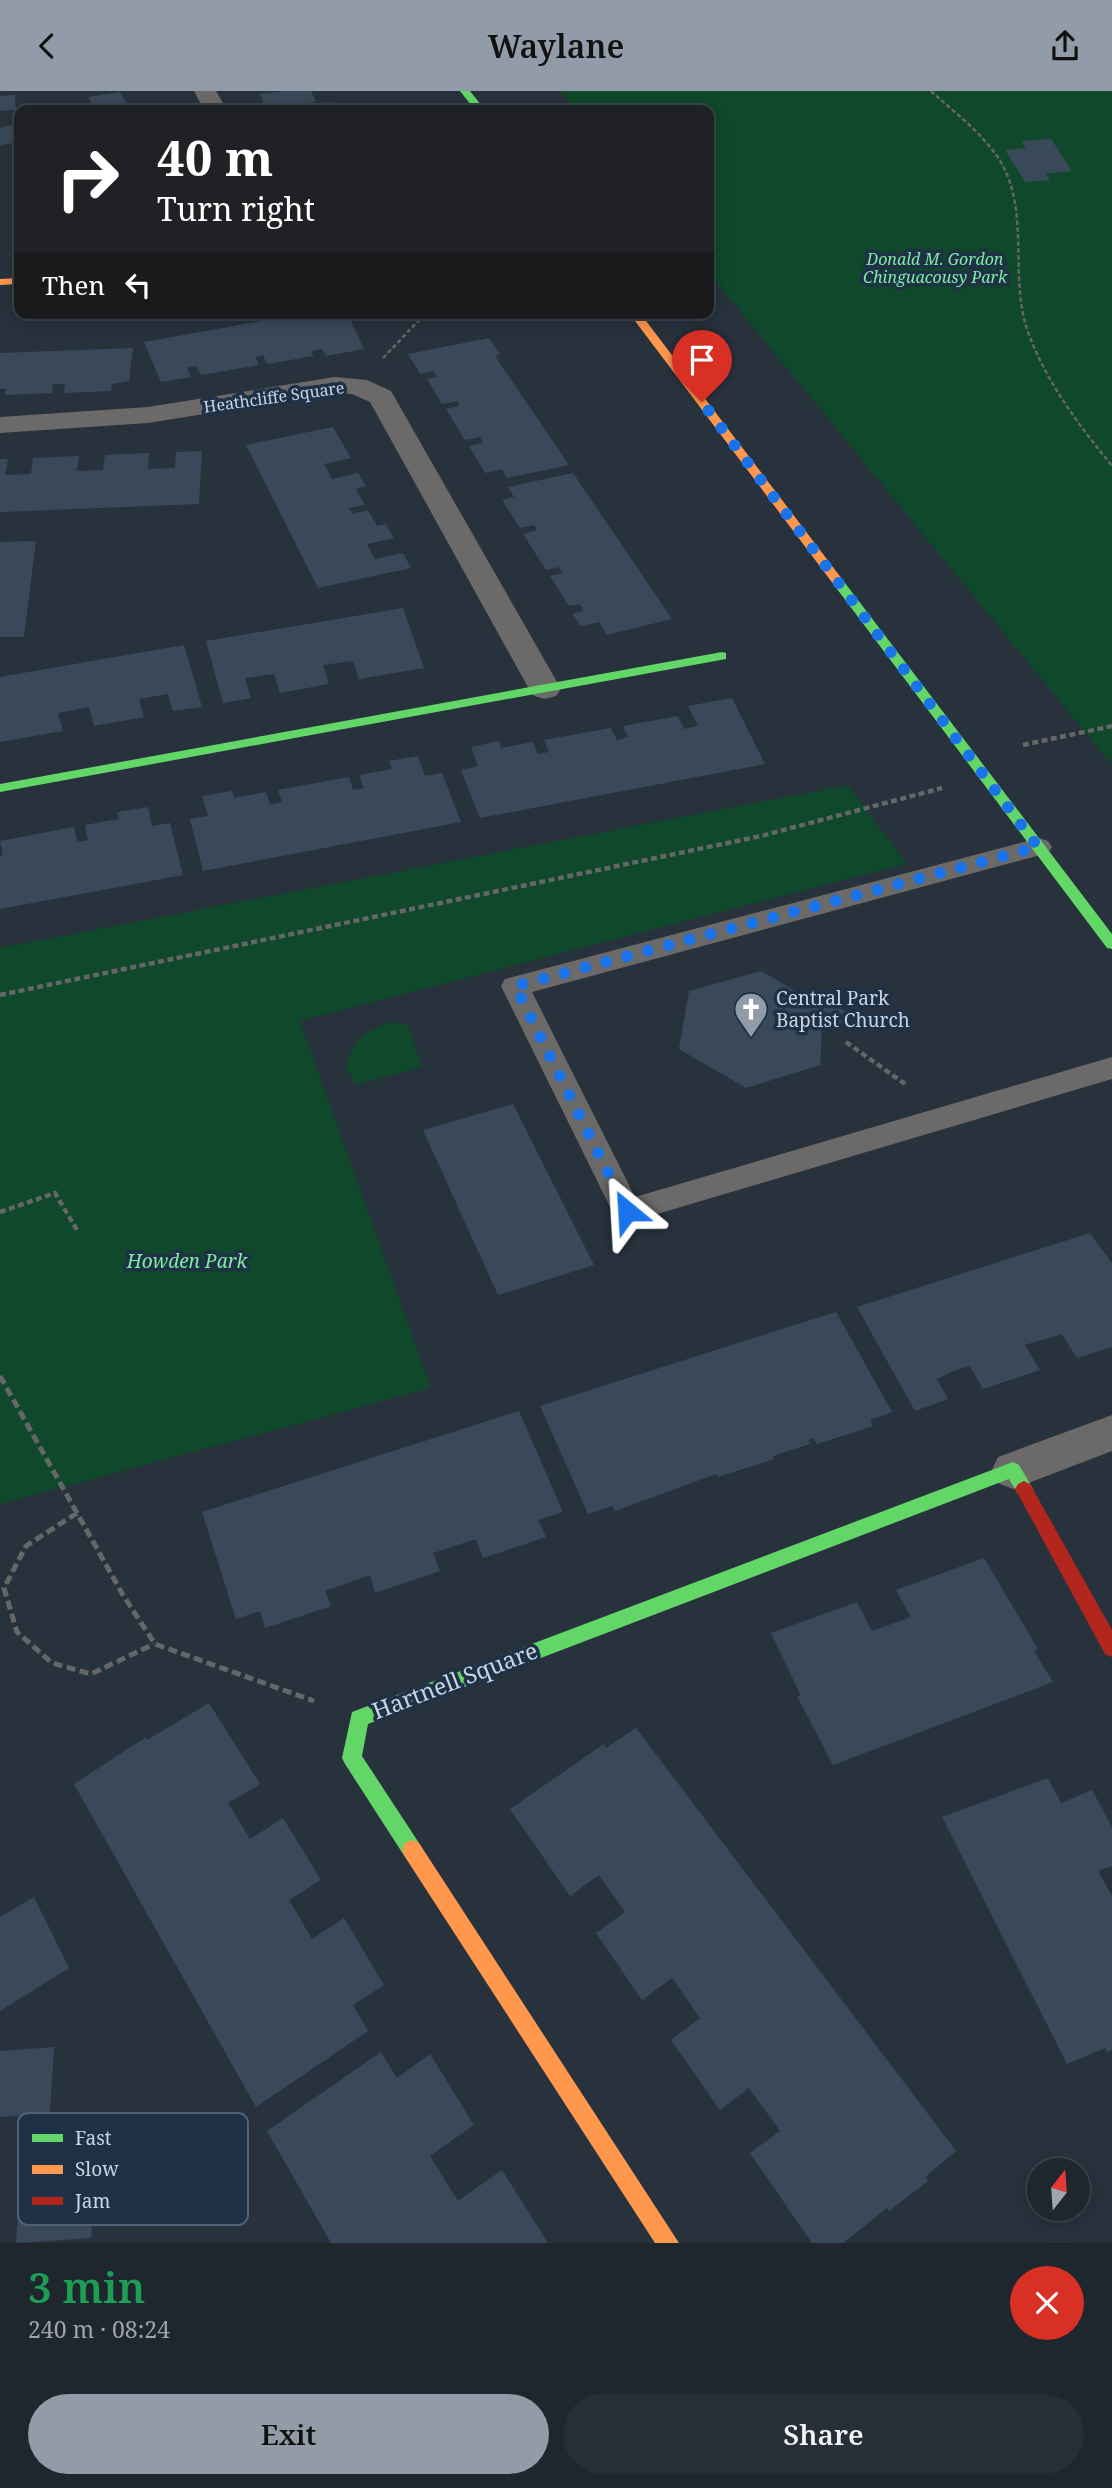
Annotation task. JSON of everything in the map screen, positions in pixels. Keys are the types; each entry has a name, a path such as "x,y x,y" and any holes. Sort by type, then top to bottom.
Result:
{"street":[{"path":"465,91 476,105"},
{"path":"639,319 1112,944"},
{"name":"Heathcliffe Square","path":"0,425 148,415 335,385 358,386 381,397 545,689"},
{"path":"0,788 722,656"},
{"name":"Hartnell Square","path":"668,2243 352,1758 359,1718 1112,1433"},
{"path":"1013,1470 1112,1648"}],"lane":[{"path":"1038,847 515,986 627,1211 1112,1068"}],"path":[{"path":"931,91 994,151 1006,172 1012,193 1021,306 1046,371 1091,441 1112,466"},
{"path":"358,386 420,319"},
{"path":"1023,745 1112,726"},
{"path":"0,995 761,836 985,777"},
{"path":"0,1212 55,1193 77,1230"},
{"path":"0,1376 155,1644 359,1718"},
{"path":"77,1513 26,1546 4,1588 17,1632 52,1663 90,1674 155,1644"}],"green space":[{"name":"Donald M. Gordon Chinguacousy Park","path":"560,91 1112,91 1112,765 714,279 714,105 572,105"},
{"name":"Howden Park","path":"848,785 906,864 300,1021 431,1388 0,1504 0,948"},
{"path":"389,1022 407,1024 422,1067 356,1085 346,1067 352,1050 360,1038"}],"building":[{"path":"311,91 316,102 264,105 260,94"},
{"path":"120,92 128,105 92,105 88,97"},
{"path":"15,95 14,110 0,111 0,96"},
{"path":"330,102 332,105 308,105"},
{"path":"14,124 14,143 0,145 0,128"},
{"path":"1051,139 1072,171 1046,174 1050,180 1025,182 1005,150 1026,148 1021,141"},
{"path":"273,319 350,319 364,349 326,356 322,349 311,351 314,356 267,364 263,355 255,357 259,365 201,375 196,366 187,368 191,377 161,382 144,342"},
{"path":"489,338 500,354 495,356 569,465 507,478 502,469 485,473 469,446 483,443 480,437 465,440 446,409 460,406 457,401 442,404 427,379 437,377 434,371 420,374 408,354"},
{"path":"133,348 129,381 112,384 111,391 64,393 65,384 53,384 52,393 5,395 6,389 0,389 0,353"},
{"path":"333,427 351,458 324,464 332,479 358,473 366,486 356,489 365,505 349,508 352,514 368,510 377,526 386,524 394,538 367,544 375,559 403,553 411,568 318,588 246,445"},
{"path":"202,451 199,504 0,512 0,459 8,459 5,475 31,474 33,458 79,456 77,471 103,470 105,455 149,453 148,469 175,468 176,452"},
{"path":"573,473 672,619 607,635 599,622 581,626 572,614 584,611 579,604 569,606 550,576 563,573 559,567 546,570 523,534 537,530 534,525 520,528 502,500 514,497 508,487"},
{"path":"36,541 24,637 0,637 0,542"},
{"path":"403,608 424,668 359,679 353,661 323,665 329,684 280,693 274,674 245,678 251,698 223,703 206,641"},
{"path":"184,645 202,707 173,711 168,694 139,699 144,717 94,726 89,707 58,713 63,731 0,742 0,677"},
{"path":"732,698 765,764 480,818 461,770 478,766 471,747 499,741 501,748 533,742 538,754 549,752 544,740 611,728 617,740 628,737 623,726 678,716 684,729 698,726 688,706"},
{"path":"418,756 425,776 442,773 461,822 203,871 190,819 208,816 202,796 232,791 234,798 266,792 270,805 282,802 278,790 349,777 353,790 364,788 359,775 392,769 389,761"},
{"path":"148,807 152,826 170,823 183,875 0,909 0,856 3,855 0,841 74,827 77,842 88,840 85,825 119,819 117,812"},
{"name":"Central Park Baptist Church","path":"761,971 813,1001 823,998 845,1011 844,1022 822,1029 820,1065 746,1088 679,1049 689,991"},
{"path":"513,1104 594,1265 498,1295 423,1130"},
{"path":"1090,1233 1112,1263 1112,1347 1077,1358 1062,1334 1025,1345 1040,1370 983,1389 970,1366 956,1370 937,1379 948,1399 915,1411 857,1307"},
{"path":"836,1312 892,1412 870,1420 873,1426 817,1444 814,1438 808,1440 810,1444 773,1456 774,1459 718,1477 716,1474 615,1511 612,1506 588,1514 540,1406"},
{"path":"519,1411 563,1512 538,1520 546,1537 483,1558 476,1539 433,1553 440,1571 375,1593 370,1575 325,1591 331,1606 265,1628 260,1611 236,1619 202,1512"},
{"path":"984,1558 1038,1649 1034,1651 1053,1682 833,1765 797,1696 801,1696 771,1633 857,1602 872,1631 911,1617 896,1590"},
{"path":"209,1703 260,1784 228,1803 250,1839 283,1818 321,1880 289,1900 312,1939 344,1918 384,1985 353,2005 368,2031 256,2107 74,1784 146,1737 147,1740"},
{"path":"636,1728 956,2151 925,2177 928,2181 889,2211 887,2208 843,2243 812,2243 750,2153 780,2131 749,2088 720,2110 671,2040 700,2018 672,1978 642,2000 596,1933 625,1912 599,1875 570,1896 510,1809 604,1744 606,1748"},
{"path":"1048,1778 1061,1803 1092,1790 1112,1827 1112,1866 1098,1871 1112,1896 1112,2050 1107,2052 1105,2048 1067,2064 942,1817"},
{"path":"34,1897 69,1968 0,2011 0,1917"},
{"path":"54,2047 50,2113 18,2113 18,2116 0,2117 0,2051"},
{"path":"381,2052 397,2078 430,2054 474,2125 430,2156 458,2201 502,2170 548,2243 331,2243 267,2131"},
{"path":"18,2211 18,2225 92,2225 91,2238 16,2243"}],"traffic: fast":[{"path":"465,91 476,105"},
{"path":"838,582 1112,944"},
{"path":"0,788 722,656"},
{"path":"412,1850 352,1758 359,1718 1013,1470 1024,1489"}],"traffic: slow":[{"path":"0,282 14,281"},
{"path":"639,319 838,582"},
{"path":"412,1850 668,2243"}],"traffic: jam":[{"path":"1024,1489 1112,1648"}],"place":[{"name":"Central Park Baptist Church","path":"751,1039"}],"route":[{"path":"627,1211 515,986 1038,847 702,402"}]}
